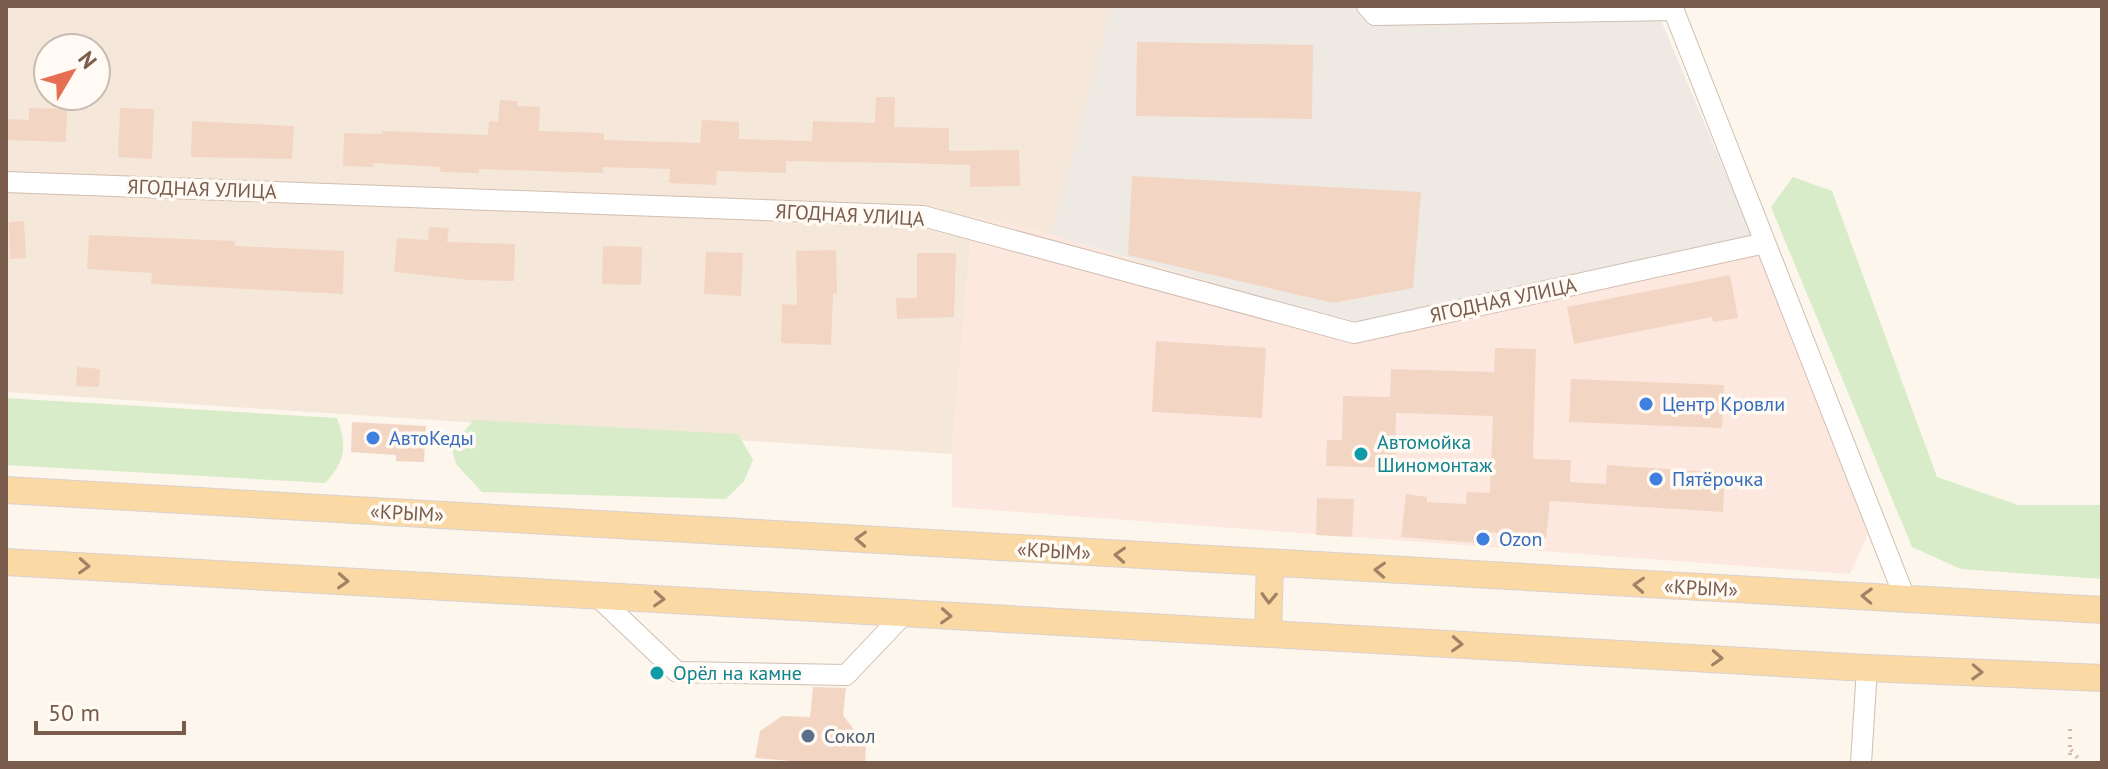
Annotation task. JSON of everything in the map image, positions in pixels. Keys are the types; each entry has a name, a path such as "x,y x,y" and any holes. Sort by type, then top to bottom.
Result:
{"main road":[{"name":"«КРЫМ»","path":"6,490 2102,610"},
{"path":"6,562 1867,668 2102,678"},
{"path":"1268,633 1270,563"}],"street":[{"path":"1367,6 1375,15 1673,8 1905,598"},
{"name":"ЯГОДНАЯ УЛИЦА","path":"6,182 923,216 1354,333 1765,243"},
{"path":"597,596 677,672 846,675 904,614"},
{"path":"1861,763 1867,668"}],"path":[{"path":"2070,727 2070,763"},
{"path":"2070,748 2082,763"}],"shaded area":[{"path":"6,6 1112,6 1052,235 973,216 952,454 6,392"},
{"path":"1112,6 1655,6 1753,238 1349,323 1052,235"},
{"path":"973,216 1052,235 1349,323 1753,238 1868,534 1850,574 952,507 952,454"}],"green space":[{"path":"1793,177 1832,191 1937,477 2018,505 2102,505 2102,579 1961,569 1912,547 1771,207"},
{"path":"6,398 337,418 343,437 343,453 337,468 325,483 6,465"},
{"path":"474,420 738,434 753,460 744,481 726,499 482,492 456,464 451,446"}],"building":[{"path":"1137,42 1313,45 1312,119 1136,116"},
{"path":"876,97 895,97 894,127 949,128 949,151 1019,150 1020,186 970,187 970,165 786,161 786,173 717,171 716,185 669,183 670,169 603,167 603,173 479,169 479,173 440,172 441,167 373,163 373,167 343,166 344,133 382,134 382,131 488,135 489,121 498,122 500,100 517,101 517,106 540,107 539,131 604,133 604,140 700,143 702,120 739,122 739,139 812,141 813,121 875,123"},
{"path":"29,108 32,112 67,112 66,142 6,140 6,119 29,120"},
{"path":"120,108 154,109 152,159 118,157"},
{"path":"192,121 294,126 292,159 191,157"},
{"path":"1132,176 1421,192 1413,288 1333,303 1128,255"},
{"path":"24,221 26,258 10,259 9,222"},
{"path":"429,227 449,228 447,242 515,244 514,281 394,272 397,238 428,240"},
{"path":"89,235 235,241 235,246 344,251 343,294 151,284 152,273 87,269"},
{"path":"603,246 642,247 641,285 602,284"},
{"path":"836,250 837,293 833,294 831,345 781,343 782,304 797,305 796,251"},
{"path":"706,252 743,253 741,296 704,294"},
{"path":"917,253 956,253 954,317 897,319 896,298 917,298"},
{"path":"1730,275 1738,318 1713,322 1712,317 1574,344 1567,307"},
{"path":"1156,341 1266,348 1262,418 1152,412"},
{"path":"1495,348 1536,349 1533,459 1571,460 1570,482 1606,484 1607,465 1725,473 1723,512 1550,501 1546,538 1489,532 1489,544 1401,537 1406,494 1427,497 1427,502 1466,504 1467,492 1490,493 1493,416 1396,413 1395,468 1326,466 1327,440 1342,440 1343,396 1390,397 1391,369 1494,372"},
{"path":"77,367 100,369 99,387 76,386"},
{"name":"Центр Кровли","path":"1571,379 1724,385 1722,428 1569,422"},
{"path":"352,422 426,426 424,462 396,461 396,455 351,452"},
{"path":"1317,498 1354,499 1352,537 1316,535"},
{"path":"813,687 846,688 843,715 866,746 865,763 755,758 760,731 782,716 810,717"}],"place":[{"name":"Центр Кровли","path":"1646,404"},
{"name":"АвтоКеды","path":"373,438"},
{"name":"Автомойка Шиномонтаж","path":"1361,454"},
{"name":"Пятёрочка","path":"1656,479"},
{"name":"Ozon","path":"1483,539"},
{"name":"Орёл на камне","path":"657,673"},
{"name":"Сокол","path":"808,736"}]}
